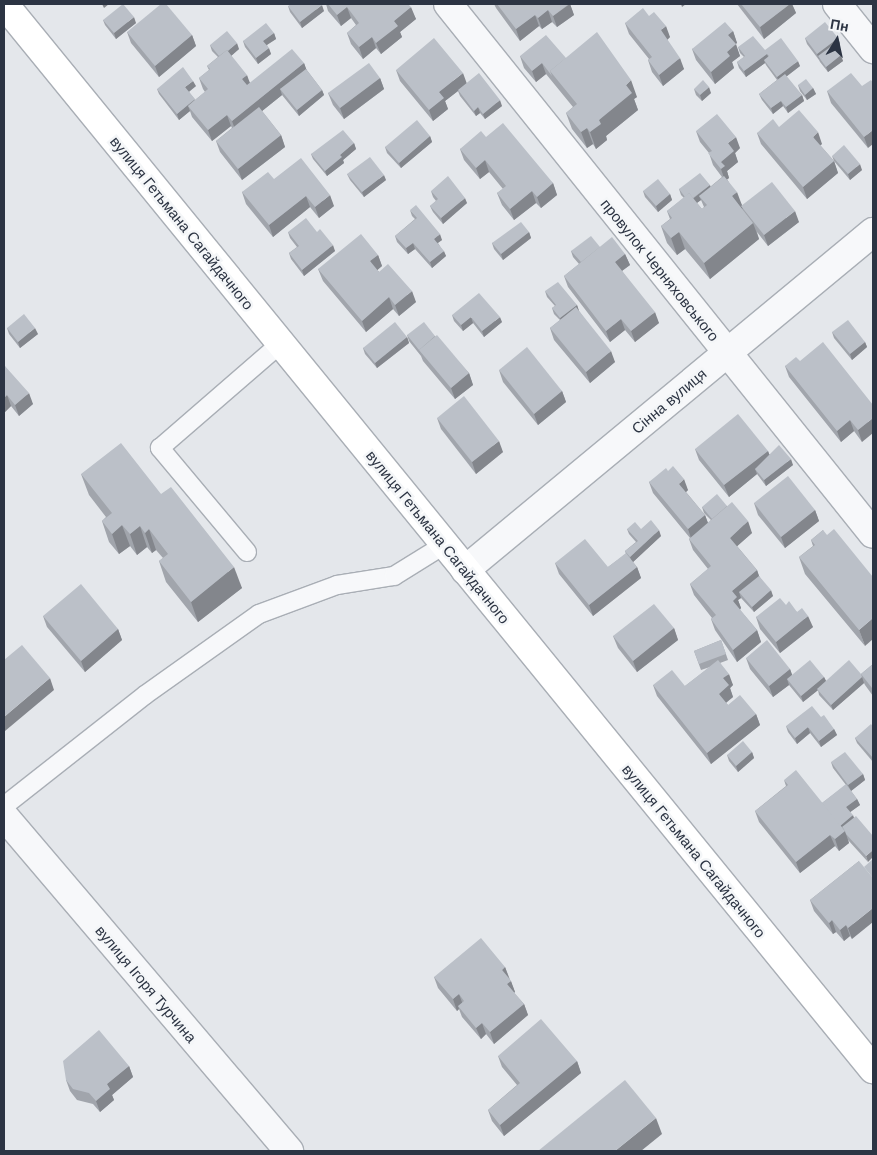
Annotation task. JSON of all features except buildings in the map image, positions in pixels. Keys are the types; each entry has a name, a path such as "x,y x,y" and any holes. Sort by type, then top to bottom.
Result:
{"main road":[{"name":"вулиця Гетьмана Сагайдачного","path":"4,4 873,1069"}],"street":[{"name":"провулок Черняховського","path":"448,4 873,534"},
{"path":"837,4 873,49"},
{"name":"Сінна вулиця","path":"465,570 873,232"},
{"name":"вулиця Ігоря Турчина","path":"4,816 289,1151"}],"lane":[{"path":"247,552 160,448 280,344"},
{"path":"4,806 145,695 259,614 337,585 394,576 444,545"}]}
